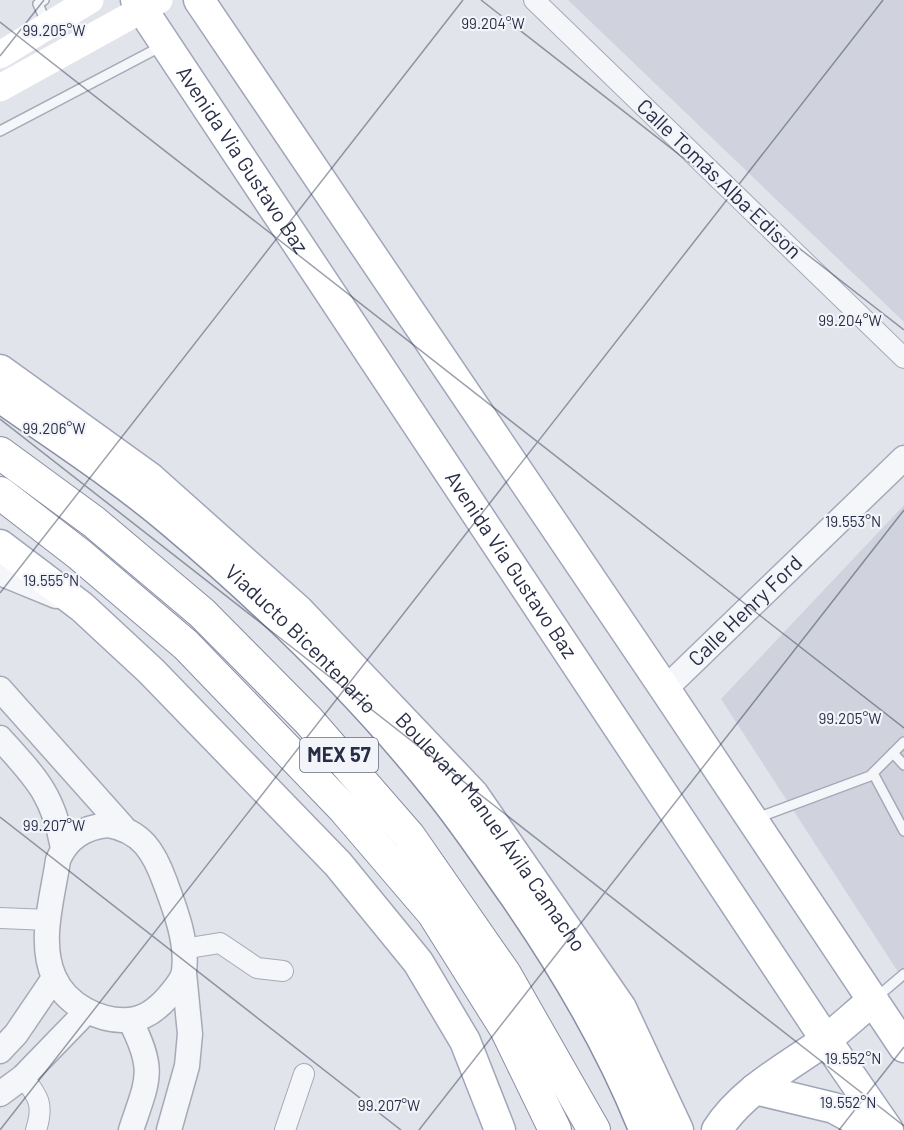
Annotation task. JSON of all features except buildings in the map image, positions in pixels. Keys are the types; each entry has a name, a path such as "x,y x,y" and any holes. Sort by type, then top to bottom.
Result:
{"highway":[{"name":"Viaducto Bicentenario","path":"0,395 172,520 254,593 369,706 441,790 543,935 588,1008 635,1101 646,1130"},
{"name":"MEX 57","path":"0,453 94,522 202,612 309,720 409,836 505,974 594,1130"},
{"name":"MEX 57","path":"0,493 79,554 186,645 345,809 433,913 506,1029 555,1130"}],"main road":[{"path":"0,55 46,13 90,0"},
{"path":"199,0 904,1047"},
{"path":"0,88 146,3"},
{"name":"Avenida Via Gustavo Baz","path":"146,3 166,44 826,1040 888,1130"},
{"name":"Boulevard Manuel Ávila Camacho","path":"0,370 150,478 299,610 473,794 621,1008 678,1130"},
{"path":"0,545 82,607 150,671 338,864 418,962 465,1041 500,1130"},
{"path":"717,1130 724,1119 755,1089 826,1040 873,1000"},
{"path":"755,1089 834,1108 874,1130"}],"street":[{"name":"Calle Tomás Alba Edison","path":"534,0 904,358"},
{"name":"Calle Henry Ford","path":"665,689 904,458"},
{"path":"0,573 82,607"},
{"path":"0,689 123,827 141,839 160,868 176,912 184,961 190,1034 187,1066 169,1130"},
{"path":"0,738 33,775 47,795 58,821 63,848"},
{"path":"123,827 93,826 76,835 63,848 58,860 47,947 54,978 69,997 86,1012 112,1019 130,1020 146,1015 159,1007 173,991 184,961 220,943 257,968 283,971"},
{"path":"0,918 49,921"},
{"path":"0,1051 16,1034 54,978"},
{"path":"0,1094 23,1077 86,1012"},
{"path":"130,1020 144,1047 148,1068 145,1089 131,1130"},
{"path":"285,1130 304,1074"},
{"path":"23,1077 38,1096 40,1107 36,1130"}],"lane":[{"path":"0,131 166,44"},
{"path":"752,820 870,776 904,742"},
{"path":"893,753 904,765"},
{"path":"873,773 904,831"},
{"path":"873,1000 904,974"}],"shaded area":[{"path":"568,0 904,0 904,322"},
{"path":"904,505 904,981 721,699"}]}
